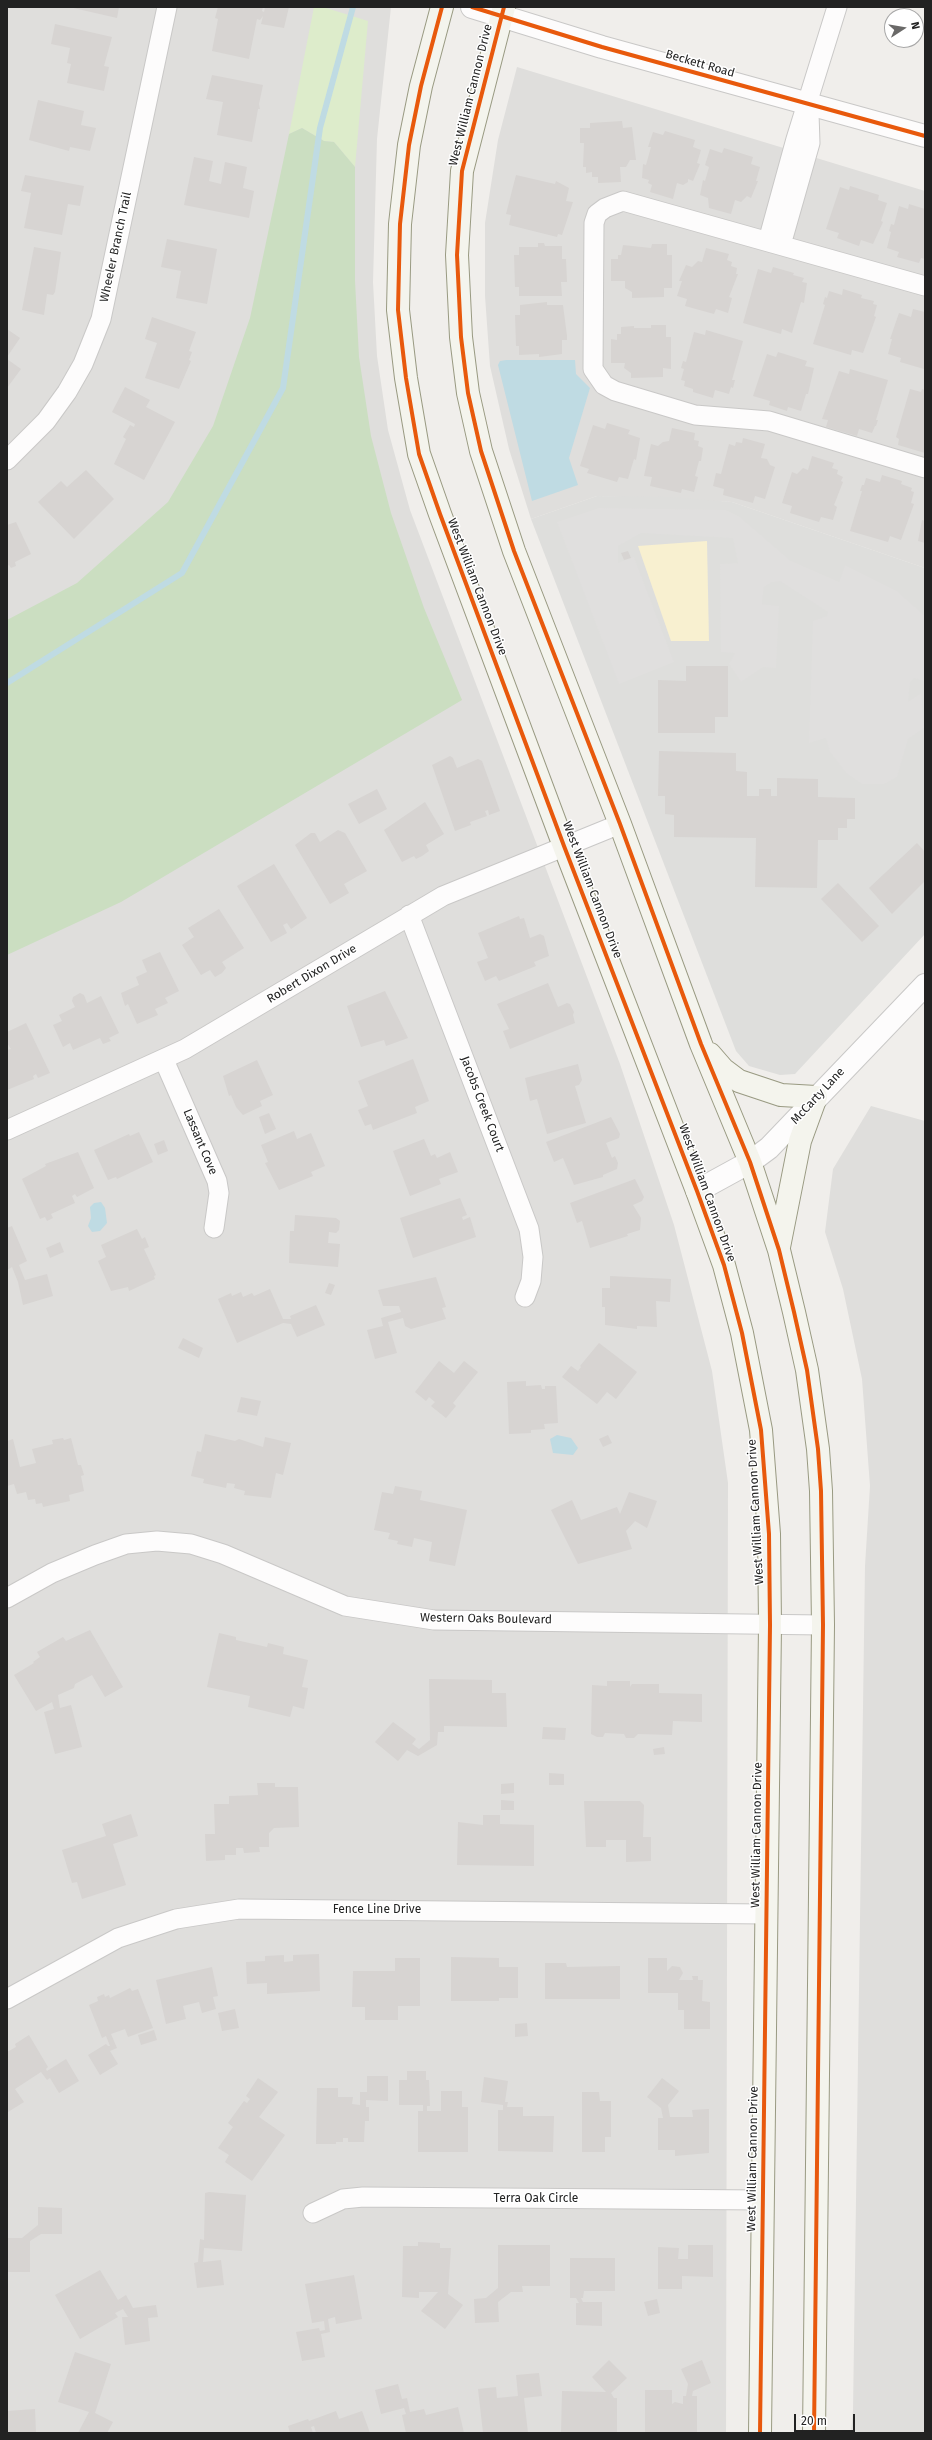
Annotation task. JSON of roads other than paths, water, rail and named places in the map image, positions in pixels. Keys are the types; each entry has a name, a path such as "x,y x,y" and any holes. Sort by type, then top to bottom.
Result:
{"main road":[{"name":"West William Cannon Drive","path":"442,7 421,86 410,137 400,224 398,310 406,378 419,454 564,846 724,1265 742,1333 757,1402 766,1481 769,1534 770,1625 760,2433"},
{"name":"West William Cannon Drive","path":"502,12 462,171 457,256 461,337 468,393 481,451 497,504 620,824 701,1044 750,1162 779,1250 807,1370 818,1448 821,1491 823,1625 814,2433"},
{"path":"701,1044 724,1069 739,1081 781,1095 816,1097 800,1141 779,1250"}],"street":[{"name":"Wheeler Branch Trail","path":"7,460 46,421 66,392 83,364 98,326 107,294 166,7"},
{"name":"Beckett Road","path":"472,7 502,12 806,104 925,136"},
{"path":"775,243 806,104 837,7"},
{"path":"925,286 623,201 605,208 597,214 594,223 593,369 598,378 615,391 695,415 769,421 925,468"},
{"name":"Robert Dixon Drive","path":"7,1130 164,1060 229,1024 443,896 620,824"},
{"name":"Jacobs Creek Court","path":"409,915 529,1229 533,1257 531,1281 525,1297"},
{"name":"McCarty Lane","path":"697,1191 750,1162 769,1148 816,1097 925,985"},
{"name":"Lassant Cove","path":"164,1060 217,1181 219,1193 214,1228"},
{"name":"Western Oaks Boulevard","path":"7,1598 52,1573 95,1555 126,1544 157,1541 191,1544 223,1554 345,1606 434,1620 736,1622 770,1625 823,1625"},
{"name":"Fence Line Drive","path":"7,1999 118,1938 176,1919 239,1909 766,1914"},
{"name":"Terra Oak Circle","path":"313,2213 343,2199 363,2198 763,2200"}],"water":[{"path":"575,360 576,374 590,388 569,458 578,485 532,501 498,365 500,361"},
{"path":"101,1202 105,1208 107,1223 100,1231 92,1232 88,1226 91,1218 90,1207 94,1203"},
{"path":"557,1435 571,1438 578,1448 573,1455 553,1453 550,1439"}],"waterway":[{"path":"7,683 182,573 283,388 320,128 353,7"}]}
